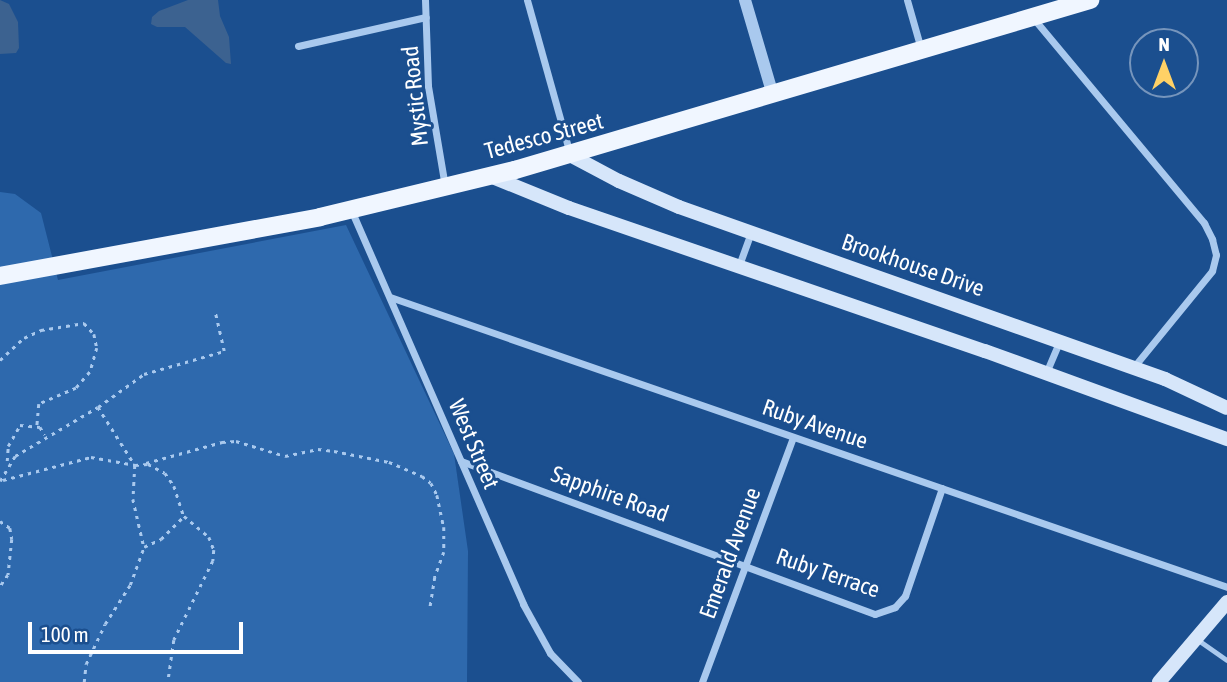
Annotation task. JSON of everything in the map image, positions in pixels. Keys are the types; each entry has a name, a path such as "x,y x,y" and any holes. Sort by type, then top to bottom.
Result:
{"main road":[{"name":"Tedesco Street","path":"0,276 351,211 490,176 570,155 1033,18 1069,3 1090,0"},
{"name":"Brookhouse Drive","path":"570,155 619,181 751,233 1133,368 1227,408"},
{"path":"490,176 569,208 1227,439"},
{"path":"1159,682 1227,602"}],"street":[{"name":"Mystic Road","path":"425,0 428,86 445,187"},
{"path":"527,0 570,155"},
{"path":"745,0 773,95"},
{"path":"907,0 921,50"},
{"path":"298,46 426,17"},
{"path":"1033,18 1204,223 1212,239 1216,255 1208,278 1133,368"},
{"name":"West Street","path":"351,211 538,632 550,653 578,682"},
{"path":"738,268 751,233"},
{"name":"Ruby Avenue","path":"390,297 1227,587"},
{"path":"1046,374 1059,341"},
{"name":"Emerald Avenue","path":"702,682 793,437"},
{"name":"Sapphire Road","path":"461,461 746,564"},
{"name":"Ruby Terrace","path":"746,564 856,608 876,614 887,611 908,589 942,488"}],"lane":[{"path":"1196,639 1227,660"}],"path":[{"path":"7,465 45,436 62,431 144,374 224,351 215,313"},
{"path":"0,360 24,338 41,330 83,323 94,334 97,348 90,372 76,388 39,404 37,426 45,436"},
{"path":"83,682 86,664 105,624 130,585 144,547 133,499 135,465 98,407"},
{"path":"0,481 7,465 8,446 18,427 37,426"},
{"path":"0,481 91,457 135,465 222,442 236,441 285,456 318,449 389,462 422,476 431,484 437,495 444,527 444,552 435,577 430,609"},
{"path":"143,463 169,477 184,516 209,537 214,556 174,640 168,682"},
{"path":"144,547 161,539 184,516"},
{"path":"0,521 10,528 12,539 8,575 0,587"}],"shaded area":[{"path":"0,0 9,4 18,22 19,48 16,53 0,54"},
{"path":"188,0 218,0 220,16 229,37 231,64 226,63 185,27 157,27 151,24 152,17 159,11"},
{"path":"0,192 15,194 41,213 58,280 346,225 454,454 468,551 467,682 0,682"}]}
